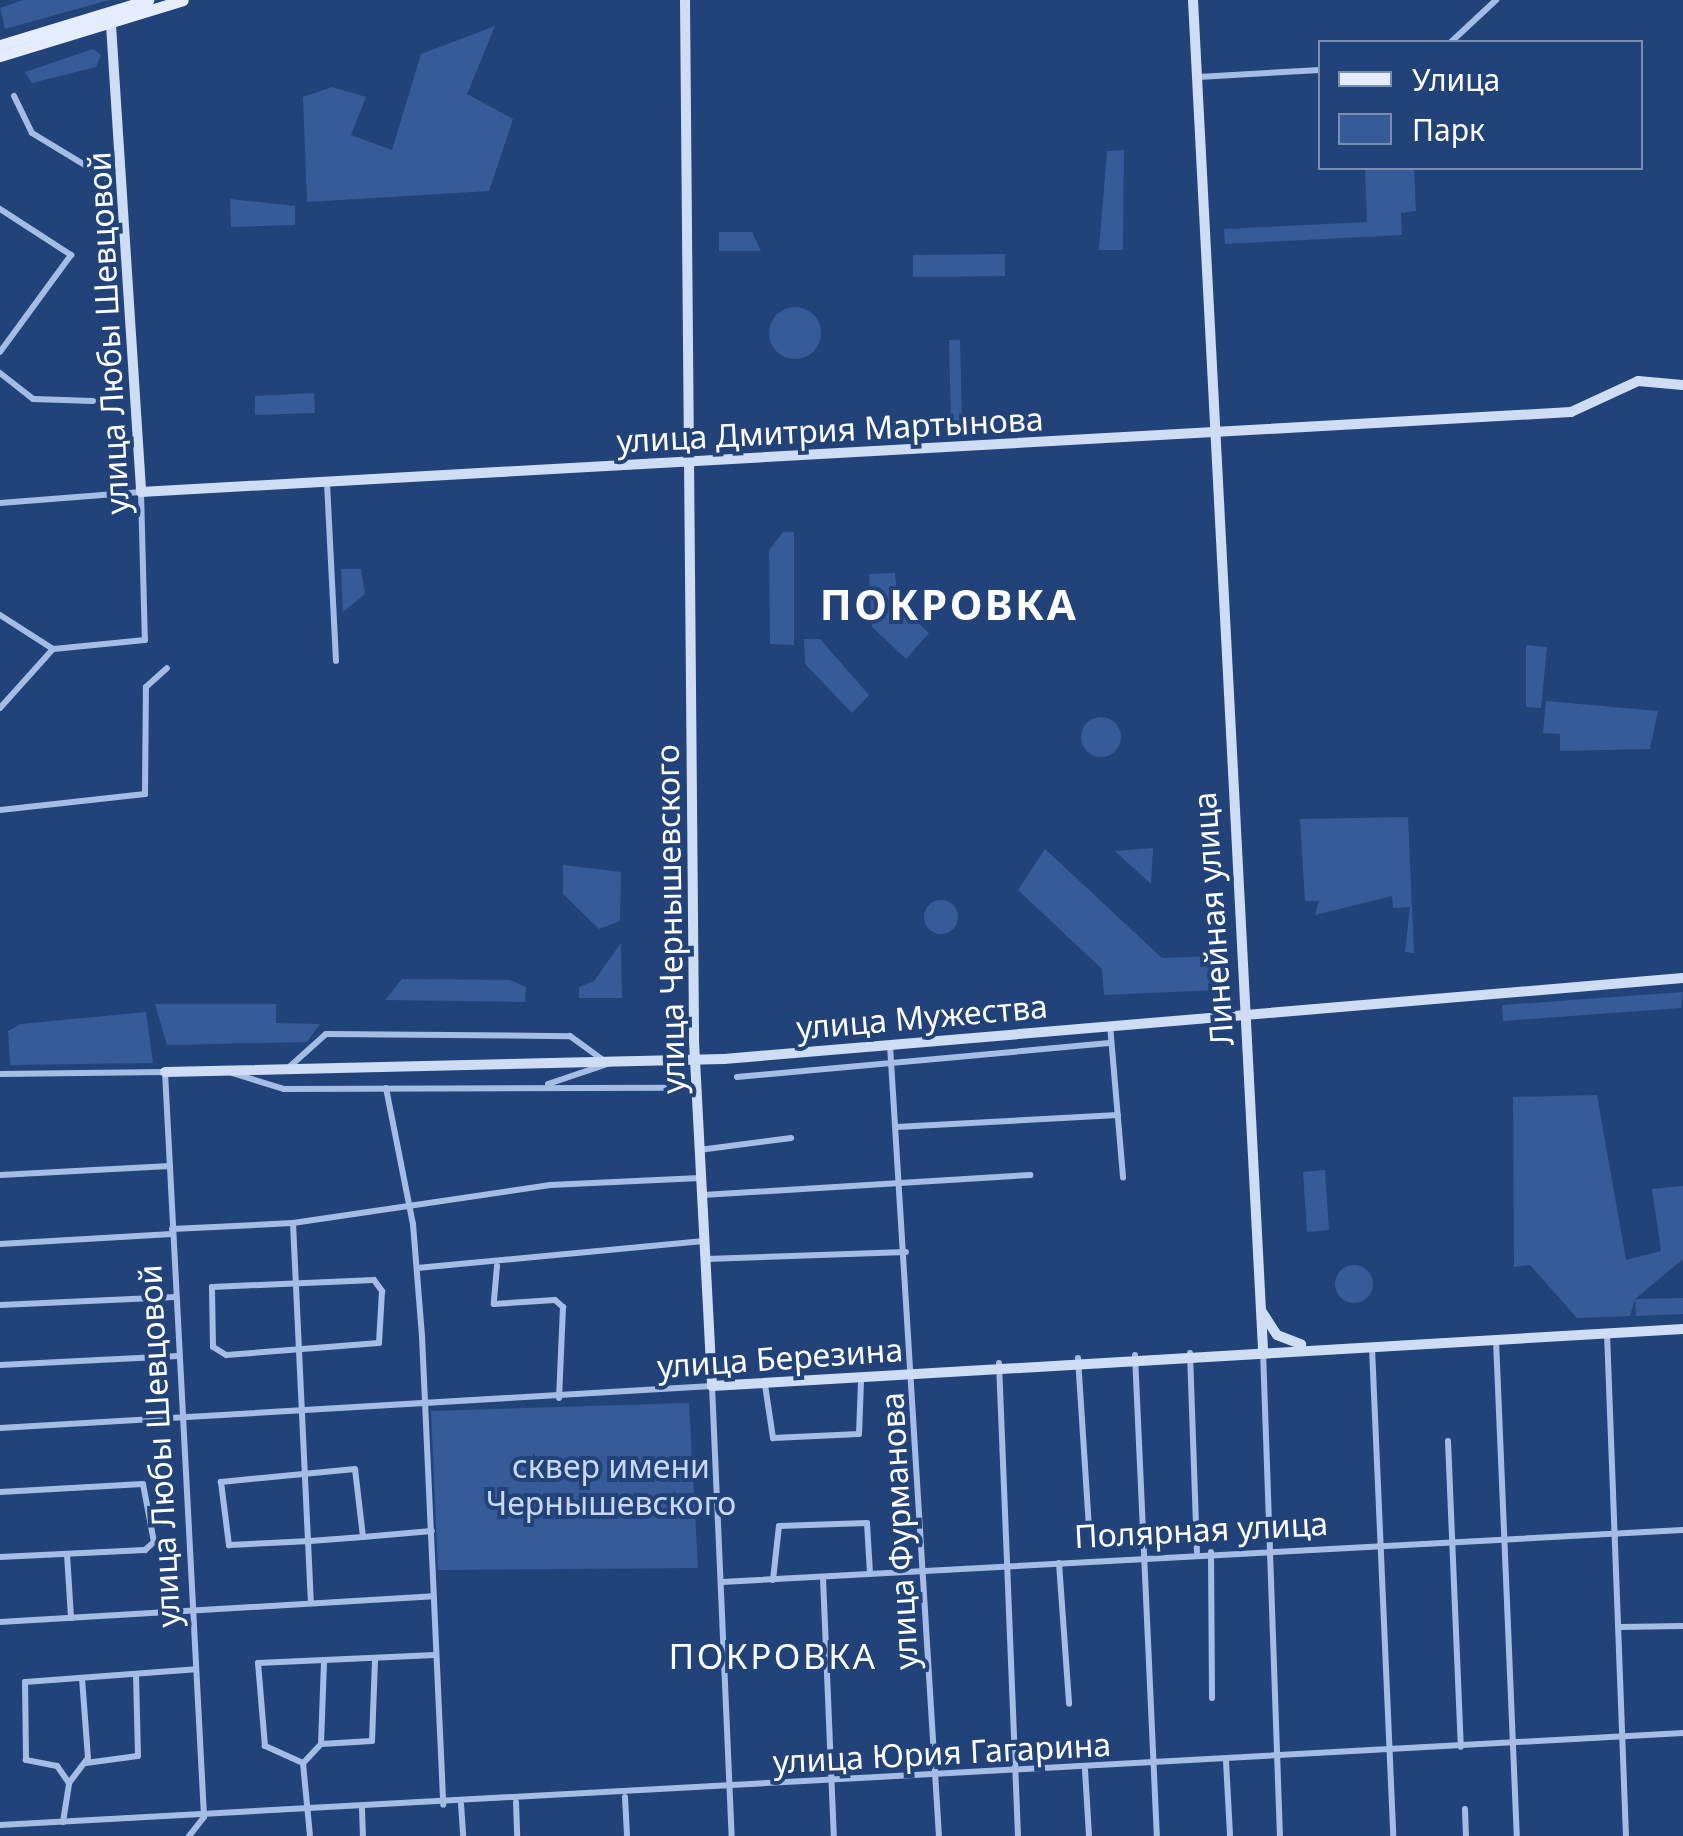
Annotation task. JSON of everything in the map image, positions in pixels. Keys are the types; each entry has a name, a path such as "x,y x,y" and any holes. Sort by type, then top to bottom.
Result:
{"main road":[{"path":"0,45 148,0"},
{"path":"0,56 112,25 183,0"}],"street":[{"name":"улица Чернышевского","path":"686,0 696,1061 732,1836"},
{"name":"Линейная улица","path":"1193,0 1242,1014 1263,1350 1280,1836"},
{"path":"1453,40 1496,0"},
{"name":"улица Любы Шевцовой","path":"53,649 144,640 141,492 112,25"},
{"path":"1198,77 1318,70"},
{"path":"14,96 32,133 108,179"},
{"path":"0,209 71,255 0,352"},
{"path":"0,372 33,399 93,400"},
{"name":"улица Дмитрия Мартынова","path":"141,492 1522,416 1572,412 1638,381 1683,385"},
{"path":"327,482 336,661"},
{"path":"0,503 141,492"},
{"path":"0,615 53,649 0,708"},
{"path":"0,810 131,802 149,790 146,687 163,668"},
{"name":"улица Мужества","path":"164,1072 696,1061 1683,978"},
{"path":"1110,1025 1123,1177"},
{"path":"286,1070 326,1034 570,1036 608,1064"},
{"path":"737,1077 1109,1043"},
{"name":"улица Фурманова","path":"890,1045 916,1376 939,1836"},
{"path":"538,1087 608,1064"},
{"name":"улица Любы Шевцовой","path":"164,1072 204,1817"},
{"path":"0,1073 164,1072"},
{"path":"231,1072 284,1090 664,1088"},
{"path":"386,1088 417,1268 443,1805"},
{"path":"896,1127 1118,1116"},
{"path":"699,1150 791,1138"},
{"path":"0,1175 170,1166"},
{"path":"703,1195 900,1179 1030,1175"},
{"path":"0,1244 293,1223 550,1185 700,1178"},
{"path":"293,1223 311,1601"},
{"path":"417,1268 497,1266 705,1241"},
{"path":"706,1259 906,1252"},
{"path":"497,1266 494,1304 555,1300 564,1307 559,1398"},
{"path":"379,1282 385,1336 299,1347 218,1353 210,1292 296,1283 379,1282"},
{"path":"0,1305 176,1298"},
{"path":"1261,1312 1278,1334 1307,1346"},
{"name":"улица Березина","path":"0,1428 712,1386 860,1382 999,1363 1078,1358 1683,1329"},
{"path":"1607,1332 1626,1836"},
{"path":"1496,1339 1516,1836"},
{"path":"1372,1343 1394,1836"},
{"path":"1190,1353 1197,1552"},
{"path":"1134,1355 1156,1836"},
{"path":"0,1365 179,1356"},
{"path":"1078,1358 1090,1526"},
{"path":"999,1363 1018,1836"},
{"path":"765,1385 769,1437 855,1436 860,1382"},
{"path":"1448,1441 1461,1747"},
{"path":"363,1537 355,1470 224,1478 224,1540 310,1541 363,1537 432,1531"},
{"path":"0,1492 148,1486 149,1549 0,1556"},
{"path":"773,1580 779,1526 867,1522 870,1574"},
{"name":"Полярная улица","path":"722,1582 1197,1552 1683,1530"},
{"path":"1212,1552 1212,1698"},
{"path":"68,1554 71,1618"},
{"path":"1059,1563 1069,1704"},
{"path":"823,1578 834,1836"},
{"path":"0,1622 433,1596"},
{"path":"1620,1627 1683,1626"},
{"path":"304,1763 260,1736 257,1667 435,1655"},
{"path":"310,1836 304,1763 322,1744 374,1737 375,1660"},
{"path":"322,1744 324,1661"},
{"path":"69,1782 57,1766 26,1760 21,1690 31,1679 196,1670"},
{"path":"63,1822 69,1782 86,1763 138,1756 136,1674"},
{"path":"82,1678 86,1763"},
{"name":"улица Юрия Гагарина","path":"0,1825 625,1797 1683,1733"},
{"path":"1226,1761 1230,1836"},
{"path":"1086,1770 1089,1836"},
{"path":"625,1797 628,1836"},
{"path":"516,1802 518,1836"},
{"path":"461,1804 462,1836"},
{"path":"1465,1808 1466,1836"},
{"path":"362,1809 363,1836"},
{"path":"189,1836 204,1817"}],"green space":[{"path":"23,0 109,0 5,29 0,8"},
{"path":"495,26 467,94 513,119 489,191 307,202 303,97 332,87 366,97 351,135 392,150 421,54"},
{"path":"93,49 101,55 96,67 32,83 25,72"},
{"path":"1124,150 1123,250 1099,250 1107,151"},
{"path":"1365,170 1414,170 1416,211 1401,213 1402,235 1225,244 1224,229 1367,222"},
{"path":"230,199 295,206 295,225 231,227"},
{"path":"719,232 752,232 761,251 719,251"},
{"path":"1005,254 1005,276 913,277 913,255"},
{"path":"795,307 813,315 821,333 813,351 795,359 777,351 769,333 777,315"},
{"path":"949,340 960,340 962,421 951,421"},
{"path":"314,393 315,413 255,415 255,396"},
{"path":"783,532 794,532 794,645 770,644 769,550"},
{"path":"341,569 361,569 365,594 343,612"},
{"path":"895,573 898,605 929,633 906,659 872,627 869,574"},
{"path":"804,639 820,639 869,695 852,713 805,664"},
{"path":"1526,645 1547,647 1541,708 1526,707"},
{"path":"1546,701 1658,711 1650,749 1560,751 1560,734 1543,733"},
{"path":"1101,717 1115,723 1121,737 1115,751 1101,757 1087,751 1081,737 1087,723"},
{"path":"1408,817 1414,953 1405,952 1410,907 1393,908 1392,896 1315,915 1319,901 1305,901 1300,819"},
{"path":"1153,848 1151,884 1115,851"},
{"path":"1045,849 1162,958 1217,956 1218,990 1104,995 1102,969 1018,890"},
{"path":"563,865 621,872 620,921 599,929 563,894"},
{"path":"941,900 953,905 958,917 953,929 941,934 929,929 924,917 929,905"},
{"path":"621,943 622,998 579,998 579,987 594,981"},
{"path":"402,979 510,980 526,987 525,1002 385,1000"},
{"path":"1683,992 1681,1008 1503,1021 1502,1005"},
{"path":"155,1004 276,1004 276,1023 320,1024 307,1042 167,1045"},
{"path":"146,1012 153,1063 10,1065 8,1031 21,1024"},
{"path":"1597,1095 1626,1260 1661,1251 1652,1189 1683,1186 1683,1259 1635,1299 1683,1298 1683,1314 1636,1316 1635,1300 1630,1316 1577,1318 1530,1265 1514,1267 1513,1097"},
{"path":"1325,1170 1329,1230 1307,1232 1303,1172"},
{"path":"1354,1265 1368,1270 1373,1284 1368,1298 1354,1303 1340,1298 1335,1284 1340,1270"},
{"name":"сквер имени Чернышевского","path":"689,1403 698,1568 438,1570 431,1411"}],"district":[{"name":"ПОКРОВКА","path":"949,604"},
{"name":"ПОКРОВКА","path":"773,1656"}]}
